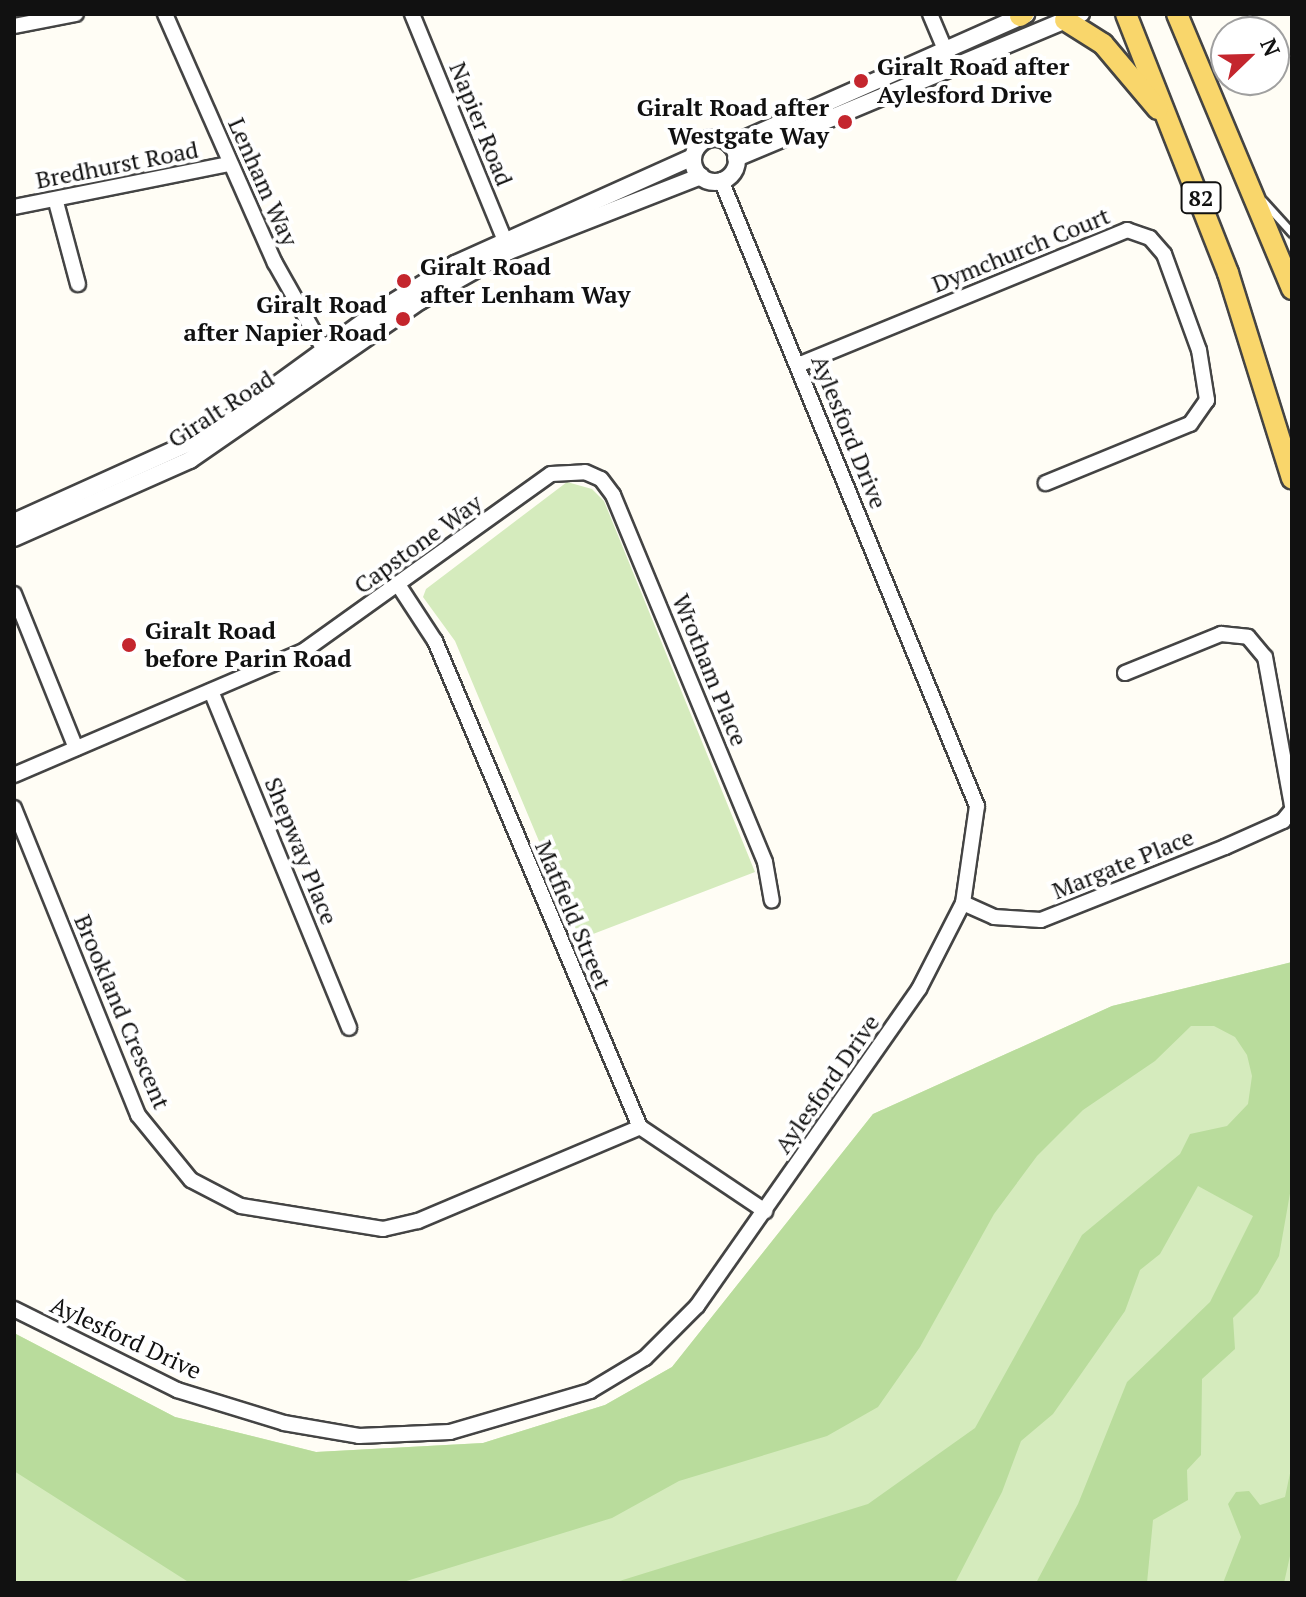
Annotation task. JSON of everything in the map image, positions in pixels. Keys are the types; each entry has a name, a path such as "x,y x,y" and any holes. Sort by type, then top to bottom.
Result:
{"main road":[{"name":"82","path":"1126,14 1228,273 1292,478"},
{"name":"82","path":"1177,14 1292,289"},
{"path":"1184,14 1187,38"},
{"path":"1073,17 1103,44 1171,124"}],"street":[{"path":"14,26 76,14"},
{"name":"Lenham Way","path":"165,14 229,164 328,356"},
{"name":"Napier Road","path":"412,14 507,244"},
{"path":"930,14 948,58"},
{"path":"948,58 1023,15"},
{"path":"733,152 948,58 1073,17"},
{"path":"710,138 733,152 733,172 721,180 701,176 693,157 710,138"},
{"name":"Giralt Road","path":"14,538 190,460 411,289 693,157"},
{"name":"Bredhurst Road","path":"14,207 56,202 229,164"},
{"name":"Giralt Road","path":"507,244 701,176"},
{"name":"Aylesford Drive","path":"14,1309 177,1390 284,1423 359,1436 450,1432 590,1391 645,1358 697,1306 919,989 963,903 977,806 721,180"},
{"path":"56,202 78,284"},
{"name":"Dymchurch Court","path":"798,365 1127,230 1150,238 1164,254 1199,350 1207,400 1190,424 1046,483"},
{"name":"Giralt Road","path":"14,522 209,434 328,356"},
{"name":"Capstone Way","path":"14,775 305,650 399,586 551,474 585,472"},
{"name":"Wrotham Place","path":"585,472 601,479 613,495 765,862 772,900"},
{"name":"Matfield Street","path":"399,586 435,641 640,1127"},
{"path":"14,594 76,748"},
{"name":"Margate Place","path":"963,903 994,917 1041,920 1283,821 1292,808 1265,657 1248,637 1221,634 1125,673"},
{"name":"Shepway Place","path":"211,691 349,1028"},
{"name":"Brookland Crescent","path":"14,808 138,1115 191,1180 241,1206 383,1229 418,1221 640,1127"},
{"path":"640,1127 765,1211"}],"lane":[{"path":"1253,191 1292,233"}],"green space":[{"path":"567,482 592,489 604,501 755,872 580,939 455,641 423,597 426,589"},
{"path":"1292,962 1292,1583 14,1583 14,1333 175,1417 316,1452 483,1443 605,1405 672,1367 873,1114 1112,1006"},
{"path":"1292,962 1292,1182 1279,1256 1258,1293 1233,1318 1235,1349 1202,1379 1201,1455 1187,1470 1188,1500 1153,1520 1147,1583 1036,1583 1078,1504 1127,1382 1210,1302 1253,1216 1198,1186 1160,1254 1140,1270 1125,1311 1053,1414 1021,1441 1002,1492 955,1583 613,1583 868,1504 975,1428 1082,1235 1180,1154 1190,1134 1227,1126 1248,1104 1252,1076 1247,1055 1235,1037 1214,1026 1191,1026 1155,1061 1083,1110 1037,1156 994,1214 920,1347 878,1407 827,1436 679,1481 612,1518 400,1583 190,1583 14,1471 14,1333 175,1417 316,1452 483,1443 605,1405 672,1367 873,1114 1112,1006"},
{"path":"1292,1464 1292,1547 1284,1583 1223,1583 1241,1537 1228,1504 1236,1492 1249,1491 1260,1505 1285,1497"}],"place":[{"name":"Giralt Road after Aylesford Drive","path":"861,81"},
{"name":"Giralt Road after Westgate Way","path":"845,122"},
{"name":"Giralt Road after Lenham Way","path":"404,281"},
{"name":"Giralt Road after Napier Road","path":"403,319"},
{"name":"Giralt Road before Parin Road","path":"129,645"}]}
